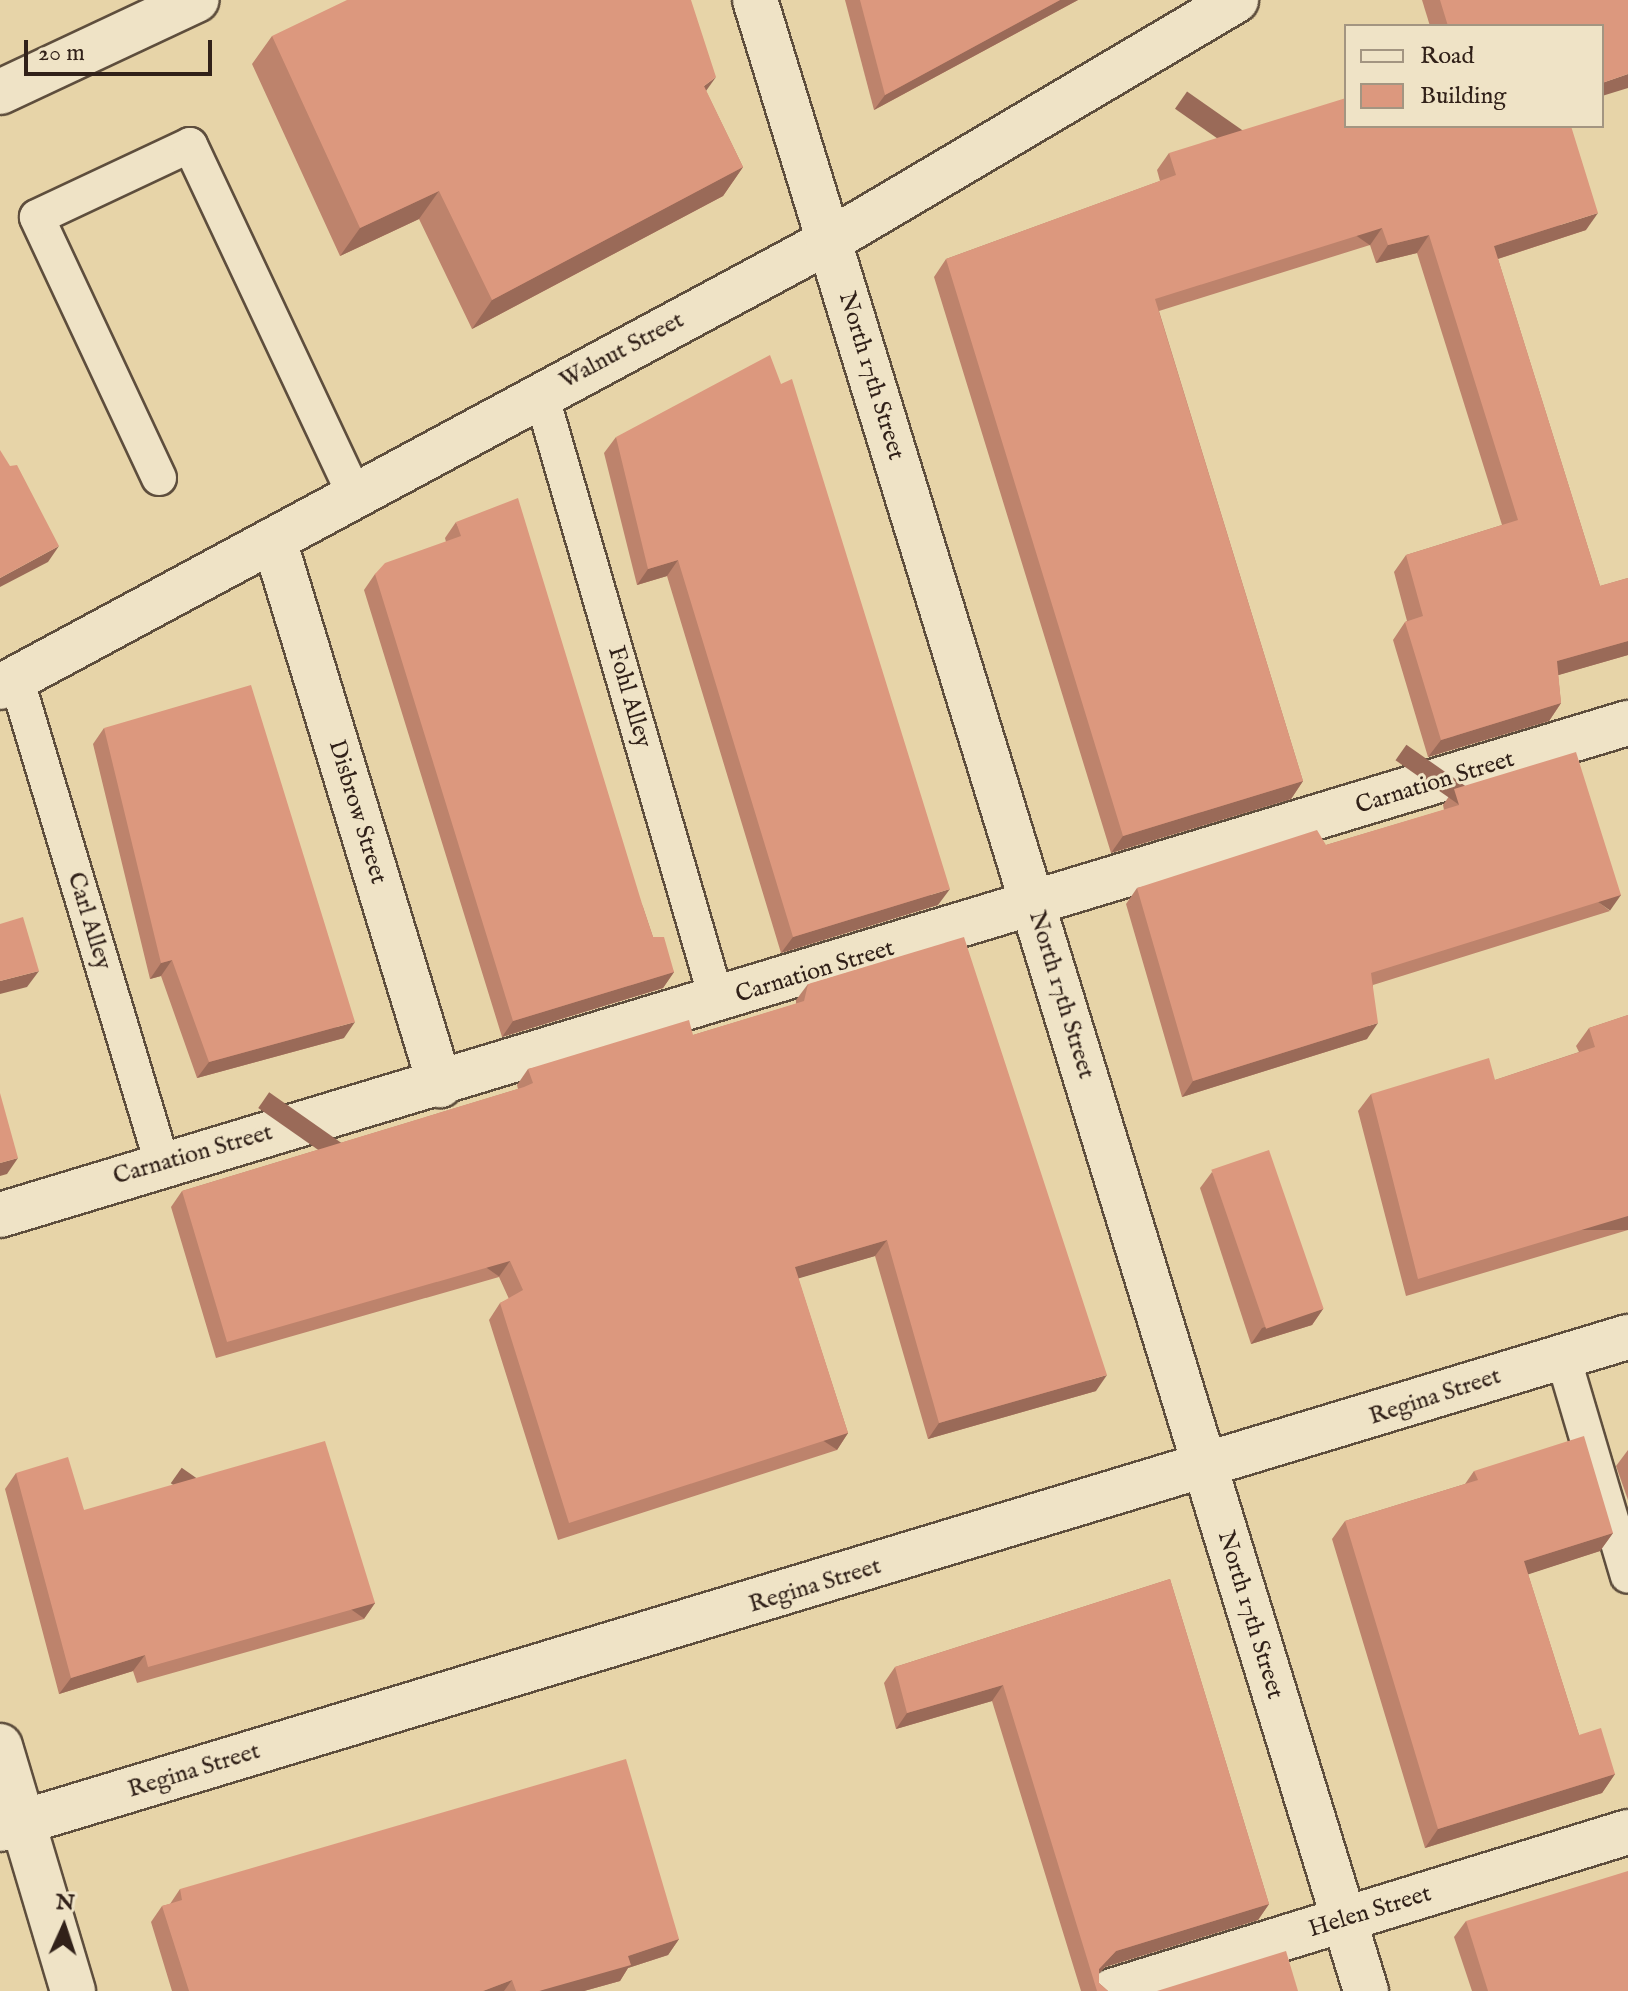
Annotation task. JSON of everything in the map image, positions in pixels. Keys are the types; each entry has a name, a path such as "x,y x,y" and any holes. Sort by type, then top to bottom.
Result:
{"street":[{"path":"0,92 196,0"},
{"name":"North 17th Street","path":"755,0 1366,1991"},
{"name":"Walnut Street","path":"8,683 829,241 1236,0"},
{"name":"Disbrow Street","path":"274,540 440,1085"},
{"name":"Carnation Street","path":"0,1215 162,1163 440,1085 1033,906 1628,723"},
{"name":"Regina Street","path":"10,1826 1206,1470 1628,1337"},
{"path":"0,1746 10,1826 73,1991"},
{"name":"Helen Street","path":"1112,1991 1628,1832"}],"lane":[{"path":"159,478 37,217 190,145 355,495"},
{"name":"Fohl Alley","path":"541,394 717,1001"},
{"name":"Carl Alley","path":"8,683 162,1163"},
{"path":"1563,1357 1628,1576"}],"building":[{"path":"347,0 691,0 716,77 704,86 743,167 492,300 439,191 360,228 272,36"},
{"path":"860,0 1060,0 885,95"},
{"path":"1440,0 1628,0 1628,74 1604,82 1604,24 1447,24"},
{"path":"1344,99 1344,128 1572,128 1598,213 1494,246 1600,586 1628,578 1628,641 1557,661 1561,703 1441,740 1405,622 1423,616 1406,555 1518,520 1429,235 1388,245 1382,228 1155,299 1303,781 1123,836 946,259 1176,175 1169,153"},
{"path":"770,355 781,384 792,379 950,889 793,937 678,560 648,569 616,437"},
{"path":"0,450 10,466 17,465 59,546 0,578"},
{"path":"518,498 643,907 653,937 664,937 674,972 513,1021 375,574 385,563 461,536 456,522"},
{"path":"251,685 355,1022 209,1062 172,960 161,963 104,728"},
{"path":"1576,752 1621,895 1371,973 1378,1023 1193,1081 1137,888 1317,830 1326,845 1459,805 1454,789"},
{"path":"23,917 39,971 0,981 0,924"},
{"path":"964,937 1107,1375 939,1423 887,1240 795,1267 848,1433 569,1523 500,1303 523,1290 510,1261 227,1342 182,1191 524,1087 533,1083 528,1069 689,1020 693,1035 804,1001 808,984"},
{"path":"1628,1015 1628,1216 1418,1279 1371,1094 1489,1058 1495,1080 1595,1047 1589,1028"},
{"path":"0,1093 18,1158 0,1163"},
{"path":"1269,1150 1324,1309 1266,1329 1211,1170"},
{"path":"1584,1436 1613,1533 1524,1561 1579,1735 1601,1728 1615,1774 1438,1829 1345,1521 1478,1480 1474,1471"},
{"path":"325,1441 375,1603 148,1667 145,1655 71,1678 16,1473 68,1457 84,1510"},
{"path":"1170,1579 1269,1904 1116,1951 1099,1969 1099,1983 1108,1991 1097,1991 1003,1685 907,1713 895,1667"},
{"path":"626,1759 679,1939 628,1956 631,1965 539,1991 516,1991 512,1980 483,1991 189,1991 162,1906 182,1900 180,1889"},
{"path":"1628,1871 1628,1991 1488,1991 1466,1921"},
{"path":"1286,1951 1298,1991 1157,1991"}]}
